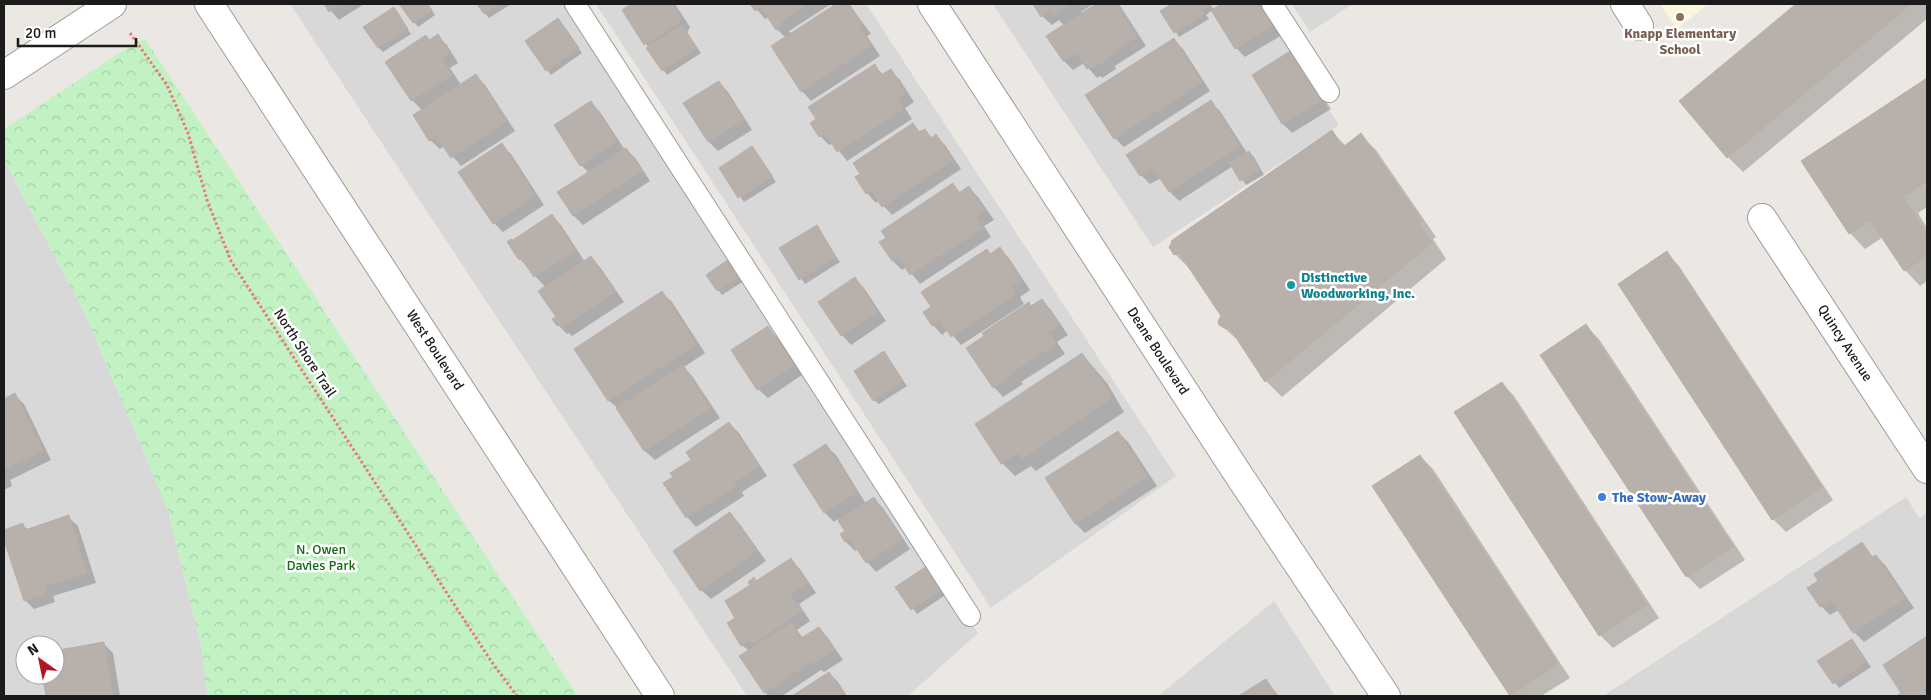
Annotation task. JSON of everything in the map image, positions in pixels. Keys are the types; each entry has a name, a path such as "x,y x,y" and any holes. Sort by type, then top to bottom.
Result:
{"street":[{"path":"4,75 111,4"},
{"name":"West Boulevard","path":"209,4 660,696"},
{"name":"Deane Boulevard","path":"932,4 1232,466 1386,696"},
{"name":"Quincy Avenue","path":"1762,218 1927,469"}],"lane":[{"path":"575,4 970,616"},
{"path":"1272,4 1329,92"}],"path":[{"name":"North Shore Trail","path":"111,4 167,85 188,133 207,200 231,261 486,653 517,696"}],"shaded area":[{"path":"290,4 564,4 978,633 908,696 747,696"},
{"path":"596,4 866,4 1176,476 991,608"},
{"path":"993,4 1260,4 1339,125 1153,247"},
{"path":"1292,4 1353,4 1310,32"},
{"name":"Knapp Elementary School","path":"1660,4 1708,4 1677,29"},
{"path":"4,160 86,316 168,510 202,649 207,696 4,696"},
{"path":"1906,497 1919,518 1927,513 1927,696 1603,696"},
{"path":"1274,601 1335,696 1158,696"}],"green space":[{"name":"N. Owen Davies Park","path":"145,39 578,696 207,696 202,649 168,510 86,316 4,160 4,129 127,48"}],"building":[{"path":"324,4 341,4 329,12"},
{"path":"399,4 427,4 432,10 413,23"},
{"path":"477,4 500,4 484,14"},
{"path":"631,4 673,4 681,17 679,23 644,45 622,10"},
{"path":"750,4 808,4 781,21 783,25 776,30 761,7 755,11"},
{"path":"836,4 849,4 862,24 859,26 871,46 801,92 771,46"},
{"path":"1033,4 1070,4 1053,15 1050,11 1041,17"},
{"path":"1096,4 1117,4 1138,36 1106,57 1108,59 1092,69 1090,67 1087,69 1076,53 1063,61 1046,36"},
{"path":"1172,4 1210,5 1202,10 1205,14 1174,33 1160,11"},
{"path":"1222,4 1260,4 1273,25 1235,49 1211,10"},
{"path":"1796,4 1911,4 1727,158 1679,101"},
{"path":"394,7 408,29 378,48 363,27"},
{"path":"558,18 579,48 546,71 525,41"},
{"path":"682,25 697,48 662,71 646,48"},
{"path":"438,34 450,53 441,58 452,75 411,101 385,62 426,35 429,40"},
{"path":"1174,38 1202,82 1114,139 1085,95"},
{"path":"1292,50 1323,100 1282,124 1252,75"},
{"path":"875,64 881,75 891,69 906,92 897,98 904,109 837,152 825,133 819,137 810,123 816,119 808,107"},
{"path":"476,74 507,121 451,158 436,136 429,141 413,115"},
{"path":"1927,78 1927,181 1903,197 1927,234 1927,256 1904,271 1870,220 1849,234 1801,161"},
{"path":"719,81 744,120 708,142 683,103"},
{"path":"1211,100 1240,146 1169,192 1153,168 1140,176 1126,155"},
{"path":"591,101 617,141 580,166 554,125"},
{"path":"913,123 919,132 925,129 931,138 936,134 953,160 882,207 871,191 866,194 855,177 860,174 853,163"},
{"name":"Distinctive Woodworking, Inc.","path":"1332,130 1343,147 1361,133 1422,221 1419,224 1432,243 1265,382 1229,327 1226,329 1219,325 1218,321 1221,316 1179,253 1174,255 1169,247 1171,241"},
{"path":"502,143 535,195 493,224 458,172"},
{"path":"752,146 773,177 738,198 719,168"},
{"path":"626,148 642,171 573,216 557,192"},
{"path":"1249,151 1260,170 1240,181 1229,162"},
{"path":"953,183 959,193 969,186 985,211 976,217 983,228 910,275 898,257 892,261 879,242 886,238 881,231"},
{"path":"552,214 576,251 534,277 507,242"},
{"path":"817,225 836,257 799,280 779,248"},
{"path":"1000,247 1022,280 1011,287 1016,294 951,337 940,321 932,326 923,312 931,307 921,292 987,249 990,254"},
{"path":"1667,251 1822,487 1772,520 1618,284"},
{"path":"591,256 616,292 562,327 560,324 557,326 552,319 556,317 538,291"},
{"path":"729,259 740,276 717,291 706,275"},
{"path":"855,277 878,312 841,336 818,302"},
{"path":"662,291 697,344 608,401 574,349"},
{"path":"1042,299 1060,325 1049,332 1056,344 1013,372 1014,374 993,388 966,348 984,336 982,333 1029,302 1031,306"},
{"path":"1586,324 1733,547 1686,577 1540,355"},
{"path":"768,326 794,365 757,390 731,350"},
{"path":"884,351 903,381 873,401 854,371"},
{"path":"1082,353 1094,368 1112,398 1022,459 1018,453 1001,464 975,424"},
{"path":"683,365 711,408 644,451 616,408"},
{"path":"1502,382 1647,605 1599,636 1454,412"},
{"path":"15,393 43,451 4,469 4,399"},
{"path":"729,422 759,466 734,483 736,486 686,518 663,483 673,477 670,473 691,460 686,452"},
{"path":"1118,431 1148,477 1075,524 1045,478"},
{"path":"826,444 857,492 824,513 793,465"},
{"path":"1420,455 1558,664 1510,696 1372,486"},
{"path":"874,497 902,540 866,563 850,539 845,542 840,534 845,531 838,521"},
{"path":"730,512 757,551 700,591 673,551"},
{"path":"69,515 87,573 44,587 46,593 24,601 4,540 4,530 23,523 25,530"},
{"path":"1862,542 1872,557 1876,555 1905,599 1853,633 1831,600 1820,607 1807,588 1818,581 1814,574"},
{"path":"791,558 807,583 790,594 802,611 752,644 750,640 741,646 727,623 735,618 725,601 750,585 748,582 754,577 756,581"},
{"path":"927,566 943,589 911,610 895,587"},
{"path":"791,623 801,638 819,627 835,650 813,664 812,661 764,693 739,656"},
{"path":"1927,636 1927,696 1896,696 1901,693 1883,665"},
{"path":"1852,639 1867,662 1833,684 1817,661"},
{"path":"104,642 113,696 46,696 44,685 65,685 65,649"},
{"path":"829,672 846,696 792,696"},
{"path":"1266,679 1277,696 1238,696"}],"place":[{"name":"Knapp Elementary School","path":"1680,17"},
{"name":"Distinctive Woodworking, Inc.","path":"1291,285"},
{"name":"The Stow-Away","path":"1602,497"}]}
